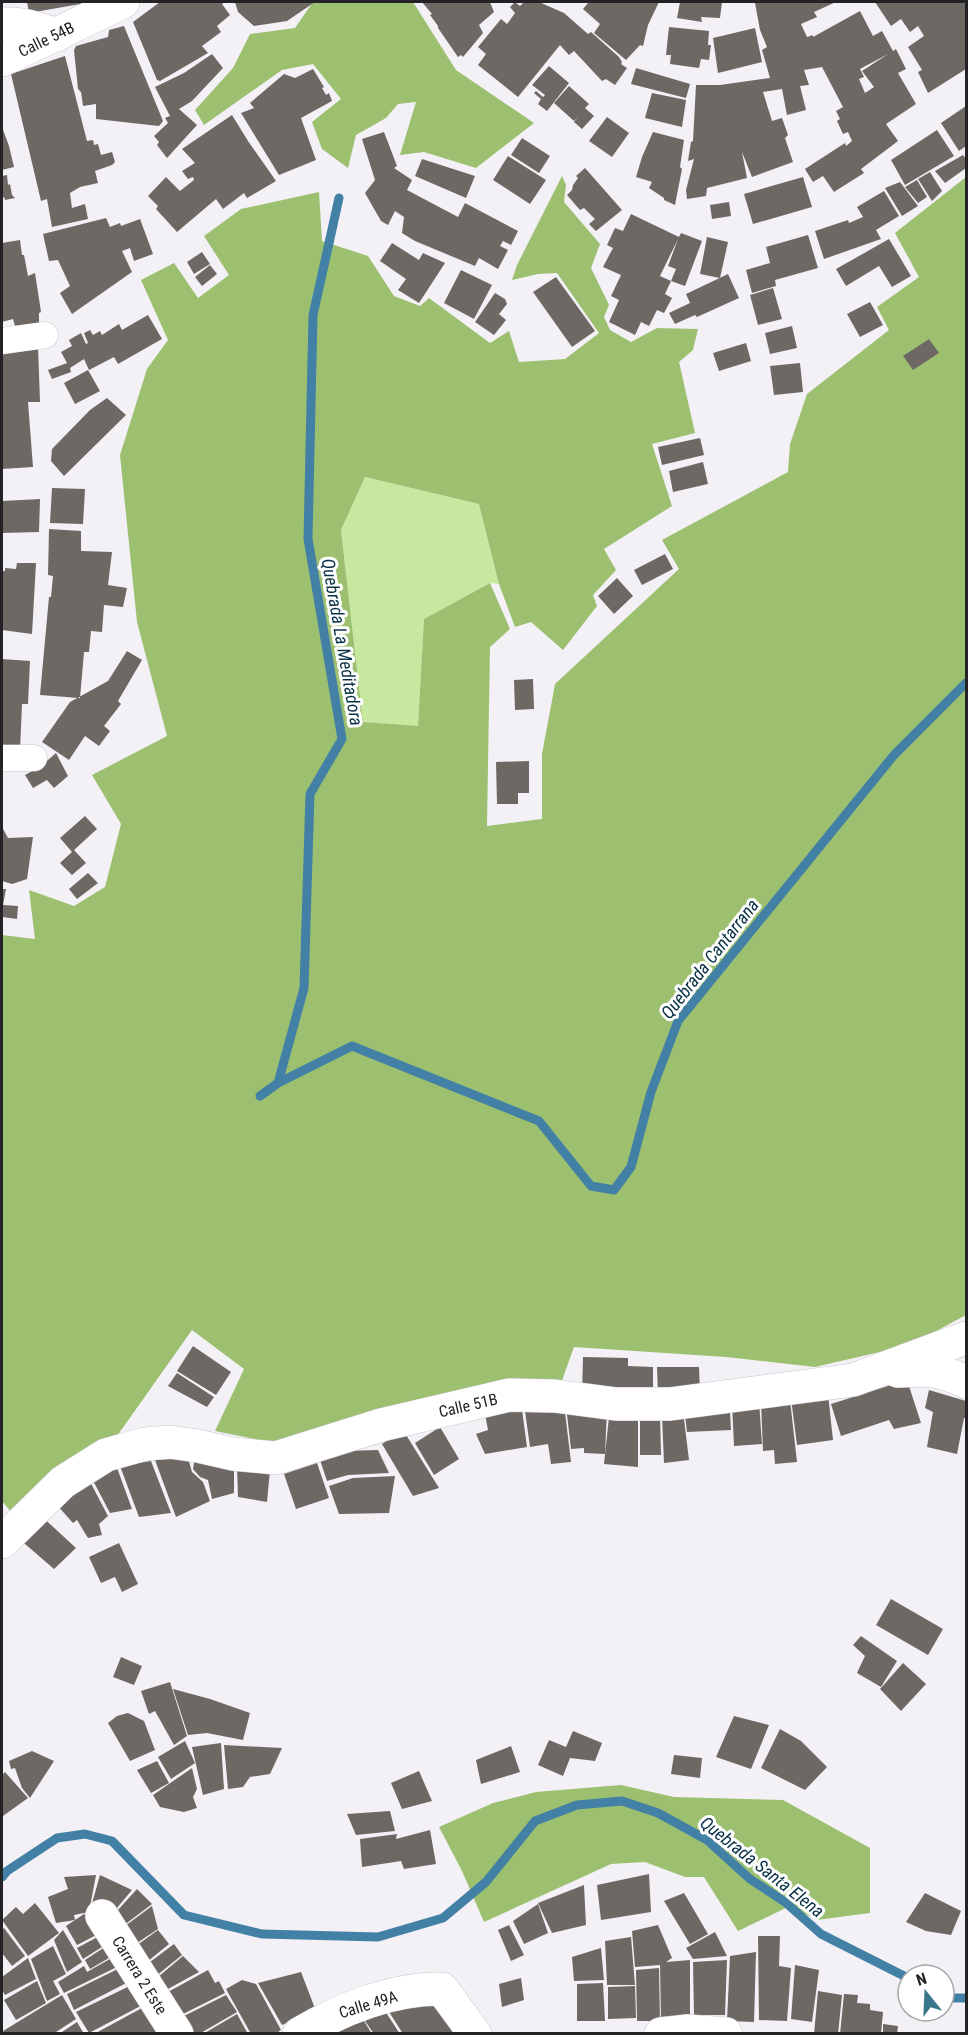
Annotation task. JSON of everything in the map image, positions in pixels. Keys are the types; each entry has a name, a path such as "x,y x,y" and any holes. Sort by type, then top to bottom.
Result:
{"street":[{"name":"Calle 54B","path":"2,60 123,2"},
{"path":"2,24 32,27 57,34"},
{"path":"2,341 45,335"},
{"path":"2,758 34,758"},
{"name":"Calle 51B","path":"2,1542 63,1482 106,1455 145,1444 170,1442 233,1454 276,1458 381,1425 509,1395 555,1396 616,1404 670,1404 853,1380 966,1338"},
{"path":"872,1373 931,1369 966,1382"},
{"name":"Carrera 2 Este","path":"102,1917 177,2034"},
{"name":"Calle 49A","path":"299,2034 331,2015 421,1988 442,1989 476,2034"},
{"path":"661,2034 688,2031 726,2034"}],"green space":[{"path":"313,2 413,2 456,70 534,123 476,168 424,152 400,155 416,102 398,104 386,118 356,135 348,168 322,149 312,122 341,99 313,64 282,70 204,125 195,110 233,68 250,34 295,28"},
{"path":"562,176 566,185 564,202 600,244 591,268 609,305 604,317 610,330 631,342 657,328 698,329 693,350 679,362 695,433 652,444 672,506 604,549 616,570 593,595 597,606 563,650 531,622 515,627 499,584 479,504 365,477 341,530 363,722 418,726 424,619 490,583 510,629 490,647 487,826 542,819 542,754 555,684 679,569 662,540 788,472 790,444 807,394 889,330 877,307 919,277 895,233 966,177 966,1315 910,1345 815,1367 726,1357 574,1347 560,1386 279,1444 215,1431 244,1369 192,1330 117,1436 11,1512 2,1501 2,935 35,939 29,890 74,906 105,887 121,824 92,775 167,736 137,622 120,455 147,369 168,340 141,280 174,263 198,298 229,275 204,236 241,209 319,192 322,241 368,256 394,296 420,306 429,298 490,343 509,331 519,362 565,359 599,333 557,273 538,274 512,280 517,265"},
{"path":"365,477 479,504 499,584 490,583 424,619 418,727 363,722 341,530"},
{"path":"621,1785 674,1797 783,1800 870,1848 870,1913 817,1920 790,1906 738,1931 704,1877 685,1877 645,1862 611,1864 484,1922 462,1871 439,1827 493,1803 536,1792"}],"building":[{"path":"27,2 86,2 86,3 29,13"},
{"path":"160,2 225,2 222,4 230,15 217,26 221,32 202,46 208,53 160,81 157,80 133,22"},
{"path":"235,2 315,2 287,21 254,26 238,12"},
{"path":"422,2 490,2 494,12 479,25 483,33 463,57 461,55 458,57"},
{"path":"515,2 520,6 524,2 539,2 564,13 588,34 591,32 619,57 621,64 627,68 615,85 606,79 602,81 574,51 569,55 560,45 518,97 478,65 486,54 478,47 501,19 507,24 515,13 510,7"},
{"path":"585,2 659,2 648,25 643,46 640,45 626,60 594,33 600,24 583,9 588,3"},
{"path":"680,2 722,2 720,18 701,17 702,22 677,18"},
{"path":"836,2 814,12 817,17 801,24 807,37 813,35 813,37 860,11 873,36 882,31 893,51 896,49 906,69 898,73 916,104 886,124 898,141 861,169 864,173 834,192 823,176 813,182 805,169 845,143 846,146 852,141 848,132 843,134 837,121 840,119 836,111 843,107 822,67 804,70 809,85 800,86 806,110 787,115 782,89 763,92 772,121 782,118 788,135 785,138 793,162 752,177 742,152 747,178 707,188 706,196 687,199 686,190 694,159 688,161 693,141 696,85 720,85 770,78 762,50 767,47 760,30 755,3","holes":["888,54 862,71 874,87 865,93 859,79 864,77 860,69"]},
{"path":"875,2 966,2 966,69 928,93 918,72 922,70 908,47 924,36 918,26 910,32 901,19 891,26"},
{"path":"124,26 163,121 159,126 96,119 96,104 83,106 81,92 78,89 74,50 76,46 108,37 109,30"},
{"path":"669,27 709,31 708,45 711,45 709,60 701,59 699,68 670,64 671,55 666,55"},
{"path":"755,28 762,62 718,73 713,38"},
{"path":"212,54 223,68 192,101 179,109 197,125 167,158 157,145 159,142 154,136 168,123 165,118 170,116 155,87 184,73"},
{"path":"65,56 87,141 93,140 94,145 98,144 101,155 112,152 115,162 95,171 98,183 80,187 70,193 72,208 85,204 88,219 52,227 47,199 41,201 11,74"},
{"path":"549,66 569,83 547,111 538,104 541,99 534,93 536,91 543,97 545,95 532,85"},
{"path":"636,68 690,84 686,98 631,84"},
{"path":"313,69 326,95 329,93 332,101 301,118 316,160 279,175 241,113 254,108 250,103 284,74 295,78"},
{"path":"569,86 589,104 585,108 594,116 582,129 574,122 578,117 574,121 554,103"},
{"path":"652,93 686,100 682,127 645,118"},
{"path":"966,106 966,146 959,151 941,123"},
{"path":"232,115 276,181 247,198 244,193 223,209 216,199 177,232 156,209 158,206 148,196 166,177 180,191 194,180 193,177 188,179 182,171 195,163 182,149"},
{"path":"607,117 629,133 612,157 589,141"},
{"path":"2,127 14,167 2,170"},
{"path":"937,130 954,156 905,185 891,160"},
{"path":"384,132 397,166 394,168 412,180 407,190 458,217 465,203 518,231 511,245 503,241 500,246 508,250 498,269 479,258 475,266 415,241 402,233 404,217 395,211 388,225 381,221 365,193 375,180 362,139"},
{"path":"653,132 684,140 680,167 682,169 675,205 664,200 649,188 652,182 636,177"},
{"path":"522,138 550,156 539,173 511,155"},
{"path":"963,155 966,159 966,168 945,183 935,171"},
{"path":"508,156 546,180 530,204 493,180"},
{"path":"422,159 475,176 466,198 415,176"},
{"path":"585,168 622,210 596,231 589,224 595,219 584,208 580,210 567,195 578,178 576,176"},
{"path":"930,172 942,191 932,201 918,179"},
{"path":"7,175 8,185 10,184 12,195 15,198 5,200 4,197 2,198 2,176"},
{"path":"803,177 812,207 753,224 744,194"},
{"path":"917,180 927,197 918,203 905,187"},
{"path":"900,182 918,206 902,216 885,188"},
{"path":"884,191 899,216 876,230 881,239 824,259 815,231 848,220 849,223 863,217 857,207"},
{"path":"729,202 731,216 712,219 710,205"},
{"path":"631,214 679,237 681,233 702,241 685,286 671,281 665,294 672,298 664,313 657,310 649,326 641,322 635,335 609,322 619,300 611,296 621,275 603,267 613,248 607,245 615,228 623,231","holes":["678,239 668,266 676,269 671,281 660,276"]},
{"path":"106,218 110,227 120,223 121,226 140,219 153,254 134,261 130,248 122,251 132,272 72,314 60,293 70,286 58,260 49,261 43,234"},
{"path":"808,235 818,268 775,280 776,286 752,293 746,270 770,263 766,247"},
{"path":"707,237 728,242 720,278 700,274"},
{"path":"889,239 911,276 892,287 879,266 846,286 836,269"},
{"path":"20,240 28,276 35,273 41,312 39,313 39,330 17,333 13,319 2,322 2,243"},
{"path":"392,243 419,260 423,253 445,263 419,303 398,290 406,279 380,261"},
{"path":"202,252 210,264 194,274 187,262"},
{"path":"210,265 217,274 202,286 195,277"},
{"path":"461,270 492,285 474,319 444,303"},
{"path":"728,274 739,298 675,324 669,313 690,303 686,294"},
{"path":"556,277 595,331 572,347 533,292"},
{"path":"773,288 782,319 758,325 750,295"},
{"path":"495,293 505,299 507,304 499,314 506,320 494,335 475,322"},
{"path":"870,302 883,325 860,337 847,314"},
{"path":"148,315 162,339 118,364 114,357 89,370 84,359 70,368 71,372 52,379 48,370 67,363 61,352 72,346 69,340 81,333 86,344 88,343 84,333 90,330 93,335 100,331 102,335 119,324 122,330"},
{"path":"792,326 797,348 770,354 765,333"},
{"path":"929,339 939,353 913,370 903,356"},
{"path":"746,343 751,361 719,371 713,353"},
{"path":"38,346 40,402 28,402 33,467 2,469 2,347"},
{"path":"800,363 803,392 774,395 770,366"},
{"path":"88,370 100,391 75,404 64,383"},
{"path":"107,398 126,415 64,476 51,461 52,449 90,410"},
{"path":"700,438 704,455 662,465 658,447"},
{"path":"703,462 708,484 673,492 669,471"},
{"path":"52,488 85,489 83,524 50,523"},
{"path":"40,499 39,532 2,533 2,501"},
{"path":"49,529 81,531 81,551 112,552 108,585 127,588 123,607 104,605 102,632 91,631 89,652 84,652 80,698 40,695 53,576 48,575"},
{"path":"665,554 673,569 642,585 634,570"},
{"path":"17,563 36,563 32,634 2,630 2,571 5,571 5,568 16,569"},
{"path":"617,578 633,596 614,614 598,596"},
{"path":"127,651 142,660 118,701 121,704 104,726 110,731 99,746 85,736 69,760 42,742 70,702 108,681"},
{"path":"2,659 30,661 28,704 22,704 20,751 2,750"},
{"path":"533,679 534,709 515,710 514,680"},
{"path":"56,753 68,776 54,788 47,780 33,788 25,775 40,767"},
{"path":"529,761 529,793 518,793 518,804 497,804 496,762"},
{"path":"85,816 97,829 74,850 86,863 72,875 60,863 72,852 60,838"},
{"path":"2,827 8,838 33,837 27,879 12,884 2,881"},
{"path":"88,873 98,883 77,899 69,889"},
{"path":"2,889 6,889 3,905 18,906 17,919 2,917"},
{"path":"193,1346 231,1372 216,1395 177,1371"},
{"path":"583,1357 628,1358 628,1366 653,1367 653,1395 582,1394"},
{"path":"657,1367 699,1367 700,1393 658,1394"},
{"path":"177,1373 214,1397 207,1407 168,1386"},
{"path":"907,1380 921,1423 894,1429 889,1420 841,1436 831,1404"},
{"path":"929,1390 966,1401 966,1418 964,1418 957,1454 927,1447 933,1412 925,1408"},
{"path":"828,1394 833,1440 797,1445 791,1398"},
{"path":"790,1400 797,1462 775,1464 774,1450 763,1451 761,1402"},
{"path":"759,1401 762,1444 734,1446 732,1403"},
{"path":"521,1402 527,1447 485,1454 476,1434 488,1430 484,1409"},
{"path":"524,1404 564,1404 571,1462 551,1464 548,1444 530,1447"},
{"path":"566,1406 607,1410 605,1454 584,1453 584,1448 571,1449"},
{"path":"683,1411 689,1460 664,1463 662,1415"},
{"path":"730,1412 731,1430 687,1432 685,1415"},
{"path":"640,1415 660,1415 661,1455 640,1455"},
{"path":"609,1417 638,1419 638,1467 604,1464"},
{"path":"440,1427 459,1459 434,1475 415,1443"},
{"path":"403,1430 439,1488 413,1496 382,1444"},
{"path":"378,1450 389,1473 348,1475 327,1481 320,1460 345,1451"},
{"path":"195,1457 234,1465 234,1493 212,1499 208,1480 200,1477 193,1469"},
{"path":"188,1458 192,1472 203,1482 210,1501 176,1517 155,1460"},
{"path":"151,1461 171,1513 139,1517 120,1466"},
{"path":"317,1463 329,1498 296,1509 284,1474"},
{"path":"116,1465 132,1509 110,1513 89,1473"},
{"path":"237,1465 270,1470 267,1502 238,1497"},
{"path":"86,1474 108,1516 99,1524 102,1535 88,1538 77,1520 73,1523 56,1504"},
{"path":"395,1476 389,1513 339,1514 329,1486 353,1478"},
{"path":"38,1513 76,1548 54,1569 17,1537"},
{"path":"119,1543 138,1584 122,1592 115,1577 101,1583 89,1557"},
{"path":"891,1599 943,1629 928,1655 876,1625"},
{"path":"861,1636 897,1661 881,1687 857,1673 865,1656 853,1645"},
{"path":"121,1657 142,1666 134,1685 113,1677"},
{"path":"903,1663 926,1684 901,1711 880,1689"},
{"path":"170,1682 187,1736 174,1745 155,1711 149,1714 141,1691"},
{"path":"173,1689 250,1713 243,1740 207,1733 188,1735"},
{"path":"128,1713 144,1721 155,1750 130,1761 108,1723 117,1716"},
{"path":"734,1716 769,1725 751,1769 716,1757"},
{"path":"780,1729 801,1741 827,1767 805,1790 761,1768"},
{"path":"573,1731 602,1743 595,1761 570,1758 563,1776 538,1765 549,1740 566,1747"},
{"path":"185,1741 195,1763 171,1779 158,1757"},
{"path":"221,1743 224,1789 203,1795 192,1747"},
{"path":"224,1745 282,1748 270,1774 250,1777 243,1787 228,1789"},
{"path":"511,1746 520,1772 481,1784 476,1760"},
{"path":"32,1751 54,1761 30,1798 22,1788 15,1768 11,1769 9,1761"},
{"path":"674,1755 702,1758 700,1778 671,1774"},
{"path":"157,1761 169,1783 151,1793 137,1770"},
{"path":"192,1768 197,1789 193,1797 197,1808 184,1812 160,1807 153,1795"},
{"path":"419,1771 432,1801 402,1809 391,1783"},
{"path":"5,1772 28,1798 3,1816 2,1775"},
{"path":"390,1811 395,1831 356,1835 347,1814"},
{"path":"430,1830 436,1864 404,1869 401,1861 362,1867 360,1839 397,1834 396,1839"},
{"path":"649,1874 651,1912 601,1920 597,1885"},
{"path":"96,1875 89,1912 74,1915 75,1920 56,1923 48,1897 68,1889 64,1877"},
{"path":"100,1875 132,1890 111,1915 91,1907"},
{"path":"584,1885 586,1925 552,1933 538,1903"},
{"path":"137,1889 152,1904 115,1932 107,1922"},
{"path":"684,1893 708,1934 690,1944 664,1901"},
{"path":"925,1893 961,1911 951,1935 926,1931 906,1922"},
{"path":"35,1903 59,1933 28,1956 2,1920 16,1907 23,1914"},
{"path":"538,1904 548,1933 524,1944 513,1921"},
{"path":"152,1906 158,1929 128,1949 121,1929"},
{"path":"84,1914 106,1930 77,1945 66,1926"},
{"path":"509,1925 524,1955 511,1961 498,1930"},
{"path":"658,1925 672,1958 666,1962 690,1960 690,2019 661,2019 660,1965 635,1967 632,1931"},
{"path":"4,1928 25,1956 12,1966 2,1953 2,1930"},
{"path":"63,1930 82,1962 67,1972 54,1940"},
{"path":"158,1930 169,1944 142,1966 129,1951"},
{"path":"107,1932 113,1940 83,1959 77,1948"},
{"path":"715,1932 727,1956 693,1959 686,1948"},
{"path":"758,1936 780,1936 779,1966 791,1968 787,2021 759,2020"},
{"path":"631,1937 635,1985 607,1985 605,1941"},
{"path":"114,1941 121,1951 90,1969 85,1960"},
{"path":"174,1944 182,1955 156,1976 146,1965"},
{"path":"53,1946 66,1974 53,1981 60,1994 47,2001 31,1959"},
{"path":"601,1948 604,1980 574,1981 572,1957"},
{"path":"124,1951 129,1961 64,1993 58,1982 84,1966 87,1972"},
{"path":"756,1952 754,2022 727,2021 730,1956"},
{"path":"183,1956 199,1972 166,1990 158,1977"},
{"path":"28,1958 36,1979 5,1995 2,1990 2,1977"},
{"path":"727,1960 725,2015 694,2015 693,1962"},
{"path":"132,1962 138,1977 74,2010 67,1994"},
{"path":"795,1965 819,1970 812,2022 791,2019"},
{"path":"659,1968 660,2021 637,2021 636,1970"},
{"path":"208,1970 215,1983 219,1981 225,1993 181,2015 168,1992"},
{"path":"301,1972 316,2011 282,2025 258,1983"},
{"path":"521,1978 524,2000 502,2007 499,1984"},
{"path":"242,1980 256,1984 281,2030 275,2034 251,2034 226,1989"},
{"path":"37,1981 46,2003 16,2020 4,2000"},
{"path":"140,1981 152,2000 89,2033 76,2012"},
{"path":"603,1983 605,2021 577,2021 577,1984"},
{"path":"635,1986 636,2018 608,2019 608,1987"},
{"path":"818,1991 842,1995 838,2034 814,2034"},
{"path":"844,1994 858,1995 857,2003 870,2004 870,2010 883,2012 881,2034 840,2034"},
{"path":"62,1995 76,2019 53,2034 5,2034 3,2031"},
{"path":"226,1995 237,2012 199,2034 192,2034 182,2017"},
{"path":"428,2001 452,2014 460,2028 450,2034 403,2034 386,2007"},
{"path":"153,2002 164,2034 94,2034"},
{"path":"385,2011 400,2034 374,2034 365,2021"},
{"path":"237,2014 248,2034 203,2034"},
{"path":"361,2016 372,2034 312,2034"},
{"path":"77,2022 84,2034 59,2034"},
{"path":"883,2024 898,2026 897,2034 883,2034"}],"waterway":[{"name":"Quebrada La Meditadora","path":"278,1083 304,988 310,794 342,739 308,539 313,315 339,198"},
{"name":"Quebrada Cantarrana","path":"260,1096 278,1083 352,1046 539,1121 591,1186 614,1190 631,1167 651,1092 678,1021 894,755 966,683"},
{"name":"Quebrada Santa Elena","path":"2,1877 7,1871 57,1838 85,1834 112,1841 184,1915 262,1934 378,1937 443,1918 486,1882 535,1821 577,1805 622,1801 658,1813 707,1840 750,1879 785,1902 821,1934 896,1972"},
{"name":"Quebrada Santa Elena","path":"956,1998 966,1998"}]}
